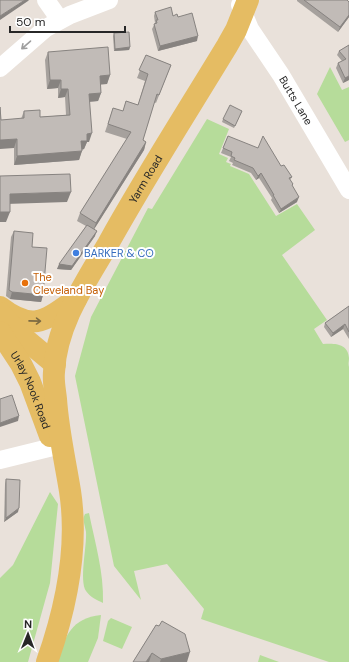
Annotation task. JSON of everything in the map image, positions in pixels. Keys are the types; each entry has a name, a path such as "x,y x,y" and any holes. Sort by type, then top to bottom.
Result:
{"main road":[{"name":"Yarm Road","path":"47,662 54,642 64,601 70,573 73,541 70,492 61,445 54,380 55,364 61,336 76,299 129,206 227,46 243,4"},
{"path":"0,307 20,318 33,322 50,318 76,299"},
{"name":"Urlay Nook Road","path":"0,313 19,334 55,364"},
{"name":"Urlay Nook Road","path":"0,332 21,364 30,382 51,440 61,445"}],"street":[{"path":"46,0 60,20"},
{"path":"0,68 40,33 60,20 109,0"},
{"name":"Butts Lane","path":"243,4 250,29 281,75 349,190"},
{"path":"1,462 61,445"}],"green space":[{"path":"330,67 342,90 349,87 349,140 345,142 317,94"},
{"path":"207,119 229,129 219,154 228,158 226,162 231,164 230,166 249,174 276,216 297,204 315,230 282,255 327,320 314,329 323,344 340,345 346,349 348,353 349,662 329,662 201,619 204,609 167,564 134,571 141,600 114,566 75,376 91,317 148,208 152,209"},
{"path":"50,492 58,504 50,583 28,662 0,662 0,578 13,565"},
{"path":"89,513 101,569 103,603 90,595 84,586 83,571 86,532 84,518 85,514"},
{"path":"101,615 98,638 88,662 58,662 63,644 76,624 91,617"},
{"path":"111,618 132,627 122,649 103,641 108,621"},
{"path":"260,655 279,662 258,662"}],"building":[{"path":"0,0 25,0 0,16"},
{"path":"304,0 347,0 349,2 349,15 340,27"},
{"path":"171,7 173,16 177,14 178,17 192,13 198,36 160,46 154,24 157,23 156,20 158,20 155,12"},
{"path":"129,32 130,47 115,49 114,33"},
{"path":"349,45 349,76 345,78 338,63 346,59 339,51"},
{"path":"108,47 110,75 100,76 101,93 89,94 92,133 87,134 87,141 81,141 82,151 17,156 17,139 0,140 0,107 1,120 24,118 24,111 40,110 40,117 70,115 68,89 61,89 61,80 50,80 48,52"},
{"path":"146,55 171,65 159,95 157,94 143,140 146,142 96,223 80,213 131,132 108,124 113,108 123,111 126,101 138,105 148,74 139,70"},
{"path":"230,105 242,111 235,126 223,119"},
{"path":"228,136 258,148 263,136 281,166 284,165 292,177 289,178 299,197 281,209 261,173 258,176 253,168 234,160 235,158 231,156 232,152 223,148"},
{"path":"70,174 71,192 10,194 10,212 0,212 0,176"},
{"name":"BARKER & CO","path":"87,225 97,231 72,266 59,264"},
{"name":"The Cleveland Bay","path":"14,231 33,233 32,247 47,248 43,295 12,292 9,290"},
{"path":"349,306 349,332 345,324 333,333 325,323"},
{"path":"12,395 19,416 0,423 0,399"},
{"path":"6,479 20,480 19,508 6,518"},
{"path":"162,621 185,634 190,652 161,659 152,653 146,662 133,662 156,625 159,626"}],"place":[{"name":"BARKER & CO","path":"76,253"},
{"name":"The Cleveland Bay","path":"25,283"}]}
